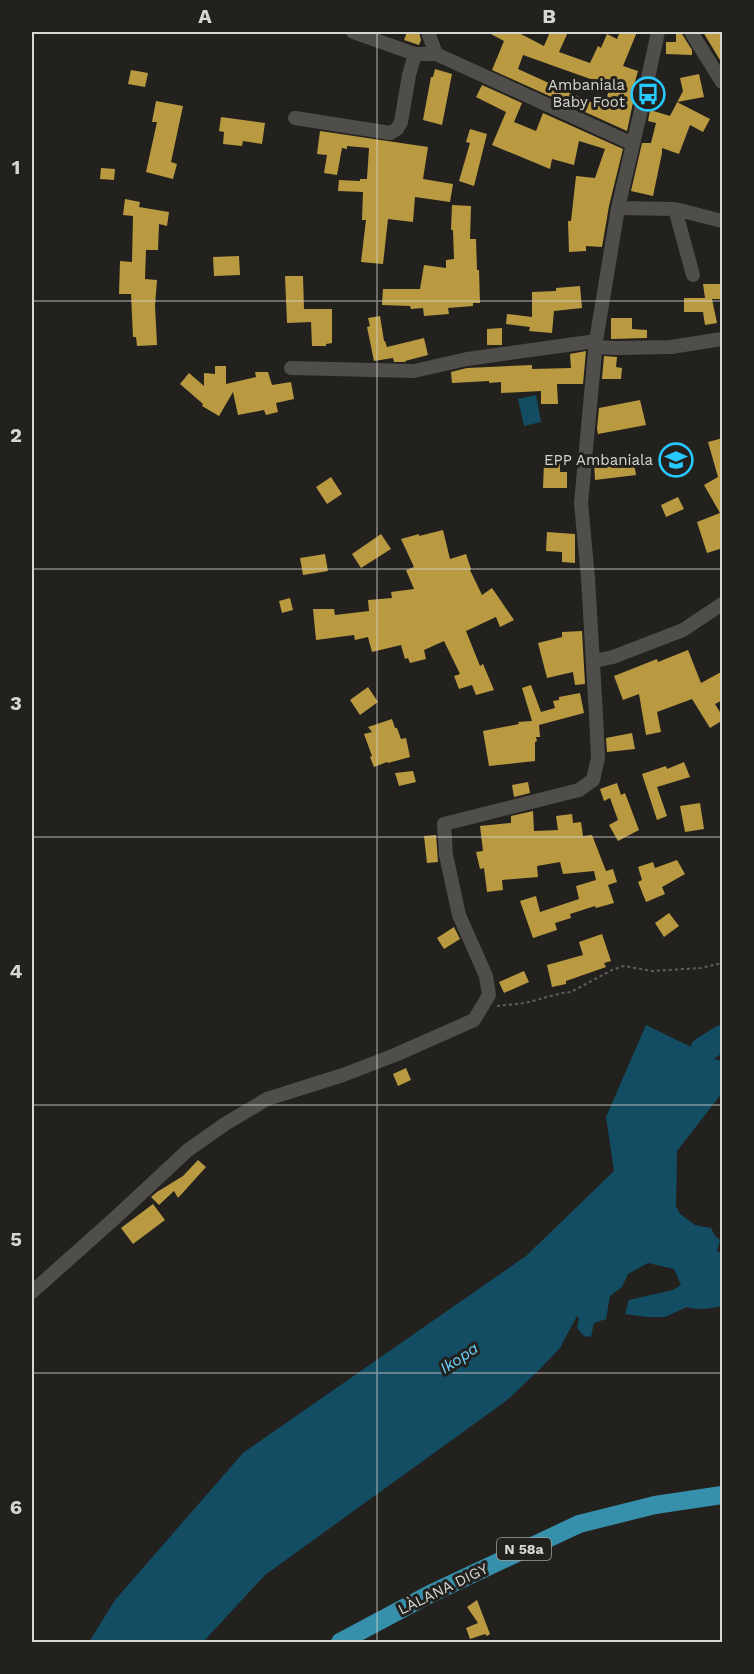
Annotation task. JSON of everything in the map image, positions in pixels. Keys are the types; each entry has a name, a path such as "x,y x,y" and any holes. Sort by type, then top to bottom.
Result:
{"main road":[{"name":"LÀLANA DIGY","path":"340,1642 430,1594 579,1524 655,1505 723,1495"}],"street":[{"path":"353,32 415,54 436,54 633,144"},
{"path":"428,32 436,54"},
{"path":"32,1292 188,1150 225,1124 267,1099 343,1075 474,1020 489,995 486,976 459,915 446,855 444,824 579,790 593,780 598,758 594,660 581,503 595,344 618,208 658,32"},
{"path":"691,32 723,82"},
{"path":"295,118 390,133 397,129 401,122 415,54"},
{"path":"618,208 675,209 723,221"},
{"path":"675,209 693,275"},
{"path":"291,368 414,371 467,359 595,344 617,348 671,347 723,339"},
{"path":"594,660 614,657 683,630 723,604"}],"path":[{"path":"483,1005 501,1007 525,1004 571,992 624,966 652,971 701,968 723,963"}],"water":[{"path":"536,395 541,422 524,426 518,399"},
{"path":"646,1025 722,1062 722,1093 677,1151 676,1206 680,1214 695,1225 711,1228 720,1240 717,1251 722,1254 722,1306 700,1309 687,1307 665,1317 625,1314 629,1300 673,1290 681,1285 674,1269 648,1263 628,1274 622,1287 610,1296 606,1319 594,1323 591,1337 584,1336 577,1328 579,1318 577,1316 560,1348 506,1401 265,1575 203,1642 89,1642 115,1600 243,1453 526,1256 614,1171 606,1117"}],"building":[{"path":"407,32 419,32 421,40 419,45 404,40"},
{"path":"487,32 517,32 544,46 550,32 568,32 559,52 590,63 598,46 601,48 607,34 617,39 620,32 637,32 623,66 638,71 632,92 635,93 627,131 492,70 504,41","holes":["523,55 610,86 604,108 518,69"]},
{"path":"703,32 723,32 723,65"},
{"path":"676,34 682,34 692,50 692,55 666,54 666,42 676,42"},
{"path":"435,69 452,74 442,125 423,120 431,77"},
{"path":"131,70 148,73 145,87 128,84"},
{"path":"699,74 704,97 677,102 683,91 680,78"},
{"path":"482,85 522,103 514,122 536,131 543,113 623,149 602,247 586,246 586,251 569,252 568,221 571,221 576,176 595,178 605,149 579,141 574,165 552,159 550,169 492,145 506,112 476,97"},
{"path":"156,101 183,106 171,162 177,164 173,179 146,172 157,122 152,122"},
{"path":"677,102 710,119 703,132 690,125 679,154 662,148 653,196 631,191 642,143 651,143 656,123 648,121 650,110 670,116"},
{"path":"221,117 265,123 262,144 243,141 242,146 223,144 224,132 219,131"},
{"path":"470,129 487,134 474,186 459,181 470,143 466,142"},
{"path":"320,131 428,147 423,179 453,184 450,202 415,197 413,222 388,219 383,264 361,262 366,220 362,220 363,192 338,191 339,180 367,179 369,148 347,146 347,149 342,148 337,175 324,173 327,155 317,154"},
{"path":"101,168 115,169 114,180 100,179"},
{"path":"125,199 140,202 139,207 169,212 167,226 159,224 158,250 146,250 145,279 157,280 155,306 157,345 137,346 136,337 133,337 131,294 119,294 120,261 132,262 133,216 123,215"},
{"path":"452,205 471,206 470,239 476,239 480,303 473,303 473,306 448,308 449,314 424,316 423,308 411,309 410,306 382,305 383,289 420,289 424,265 446,268 446,260 454,259 453,230 451,230"},
{"path":"239,256 240,275 214,276 213,257"},
{"path":"285,276 303,276 304,309 332,309 332,343 326,346 312,346 311,322 287,323"},
{"path":"703,284 721,284 720,299 712,299 717,323 705,325 703,312 684,312 684,298 705,298"},
{"path":"580,286 582,308 554,311 552,333 529,331 530,327 506,324 507,314 532,317 532,292 556,291 556,288"},
{"path":"380,316 387,347 424,338 428,355 406,362 394,362 393,358 374,361 367,327 370,326 368,318"},
{"path":"611,318 632,318 632,329 647,330 647,338 611,339"},
{"path":"502,328 502,345 487,345 487,329"},
{"path":"586,351 583,384 557,384 558,404 541,404 541,391 501,393 501,382 452,383 451,372 467,368 532,365 532,369 571,368 570,354"},
{"path":"604,356 617,357 616,367 622,368 621,379 602,379"},
{"path":"215,366 226,366 226,384 256,377 255,372 268,372 272,385 291,382 294,399 276,403 278,412 266,415 264,410 238,415 233,392 219,416 202,406 203,404 180,384 189,373 204,386 204,373 215,374"},
{"path":"640,400 646,425 598,434 599,408"},
{"path":"723,438 723,548 707,553 697,522 720,513 704,485 718,477 708,442"},
{"path":"633,457 636,475 595,480 594,461"},
{"path":"544,462 560,463 560,472 567,472 567,488 543,488"},
{"path":"331,477 342,494 327,504 316,487"},
{"path":"678,497 684,509 666,517 661,505"},
{"path":"443,530 450,559 466,554 470,570 482,595 492,588 514,620 500,627 496,617 466,631 480,666 483,664 494,690 476,695 472,685 459,689 454,676 460,674 444,641 424,650 426,659 410,663 408,658 405,659 401,645 372,652 368,637 355,640 354,635 316,640 313,609 334,609 335,615 369,611 368,600 392,598 391,592 414,589 406,570 414,567 401,539"},
{"path":"547,532 575,534 575,563 562,562 562,552 546,551"},
{"path":"381,534 391,549 361,568 352,554"},
{"path":"325,554 328,571 303,575 300,558"},
{"path":"290,598 293,610 282,613 279,601"},
{"path":"582,631 585,684 575,685 573,672 547,678 538,643 562,637 562,632"},
{"path":"688,650 701,683 723,671 723,700 715,704 723,720 710,728 692,699 657,712 661,732 646,735 639,694 623,700 614,676"},
{"path":"531,685 541,712 555,708 553,701 559,700 559,697 580,693 584,713 539,725 540,737 536,737 535,761 489,766 483,731 519,724 518,722 532,721 522,688"},
{"path":"368,687 378,702 360,715 350,700"},
{"path":"392,719 401,739 406,738 410,757 374,767 364,734 372,732 368,727"},
{"path":"632,733 635,749 607,752 606,738"},
{"path":"684,762 690,777 657,787 667,816 657,820 642,774 666,766 667,769"},
{"path":"413,771 416,782 399,786 395,773"},
{"path":"528,782 530,793 514,797 512,785"},
{"path":"617,783 621,795 625,793 639,830 618,841 609,825 618,820 610,798 604,801 600,789"},
{"path":"700,803 704,829 685,832 680,806"},
{"path":"533,811 534,831 558,830 556,816 572,814 573,823 581,822 583,836 592,835 606,871 613,869 617,882 608,885 614,903 570,914 571,918 555,923 557,930 533,938 520,901 536,896 540,912 579,899 576,886 596,880 594,871 563,874 560,862 537,866 538,877 502,880 503,890 487,892 484,868 480,869 476,852 483,851 480,826 511,823 511,816"},
{"path":"436,835 438,862 427,863 424,836"},
{"path":"677,860 685,874 662,887 665,894 646,902 638,882 642,880 638,867 653,862 655,868"},
{"path":"669,913 679,926 664,937 655,923"},
{"path":"454,927 460,939 444,949 437,938"},
{"path":"602,934 611,961 604,963 606,967 566,981 566,984 552,987 547,965 583,955 579,942"},
{"path":"524,971 529,982 504,993 499,982"},
{"path":"406,1068 411,1080 398,1086 393,1074"},
{"path":"198,1160 206,1167 178,1198 174,1191 159,1205 151,1197 183,1176"},
{"path":"153,1204 165,1220 133,1244 121,1228"},
{"path":"477,1600 490,1634 470,1639 466,1628 478,1623 467,1607"}],"waterway":[{"name":"Ikopa","path":"691,1083 703,1050 722,1038"}],"place":[{"name":"Ambaniala Baby Foot","path":"648,94"},
{"name":"EPP Ambaniala","path":"676,460"}]}
